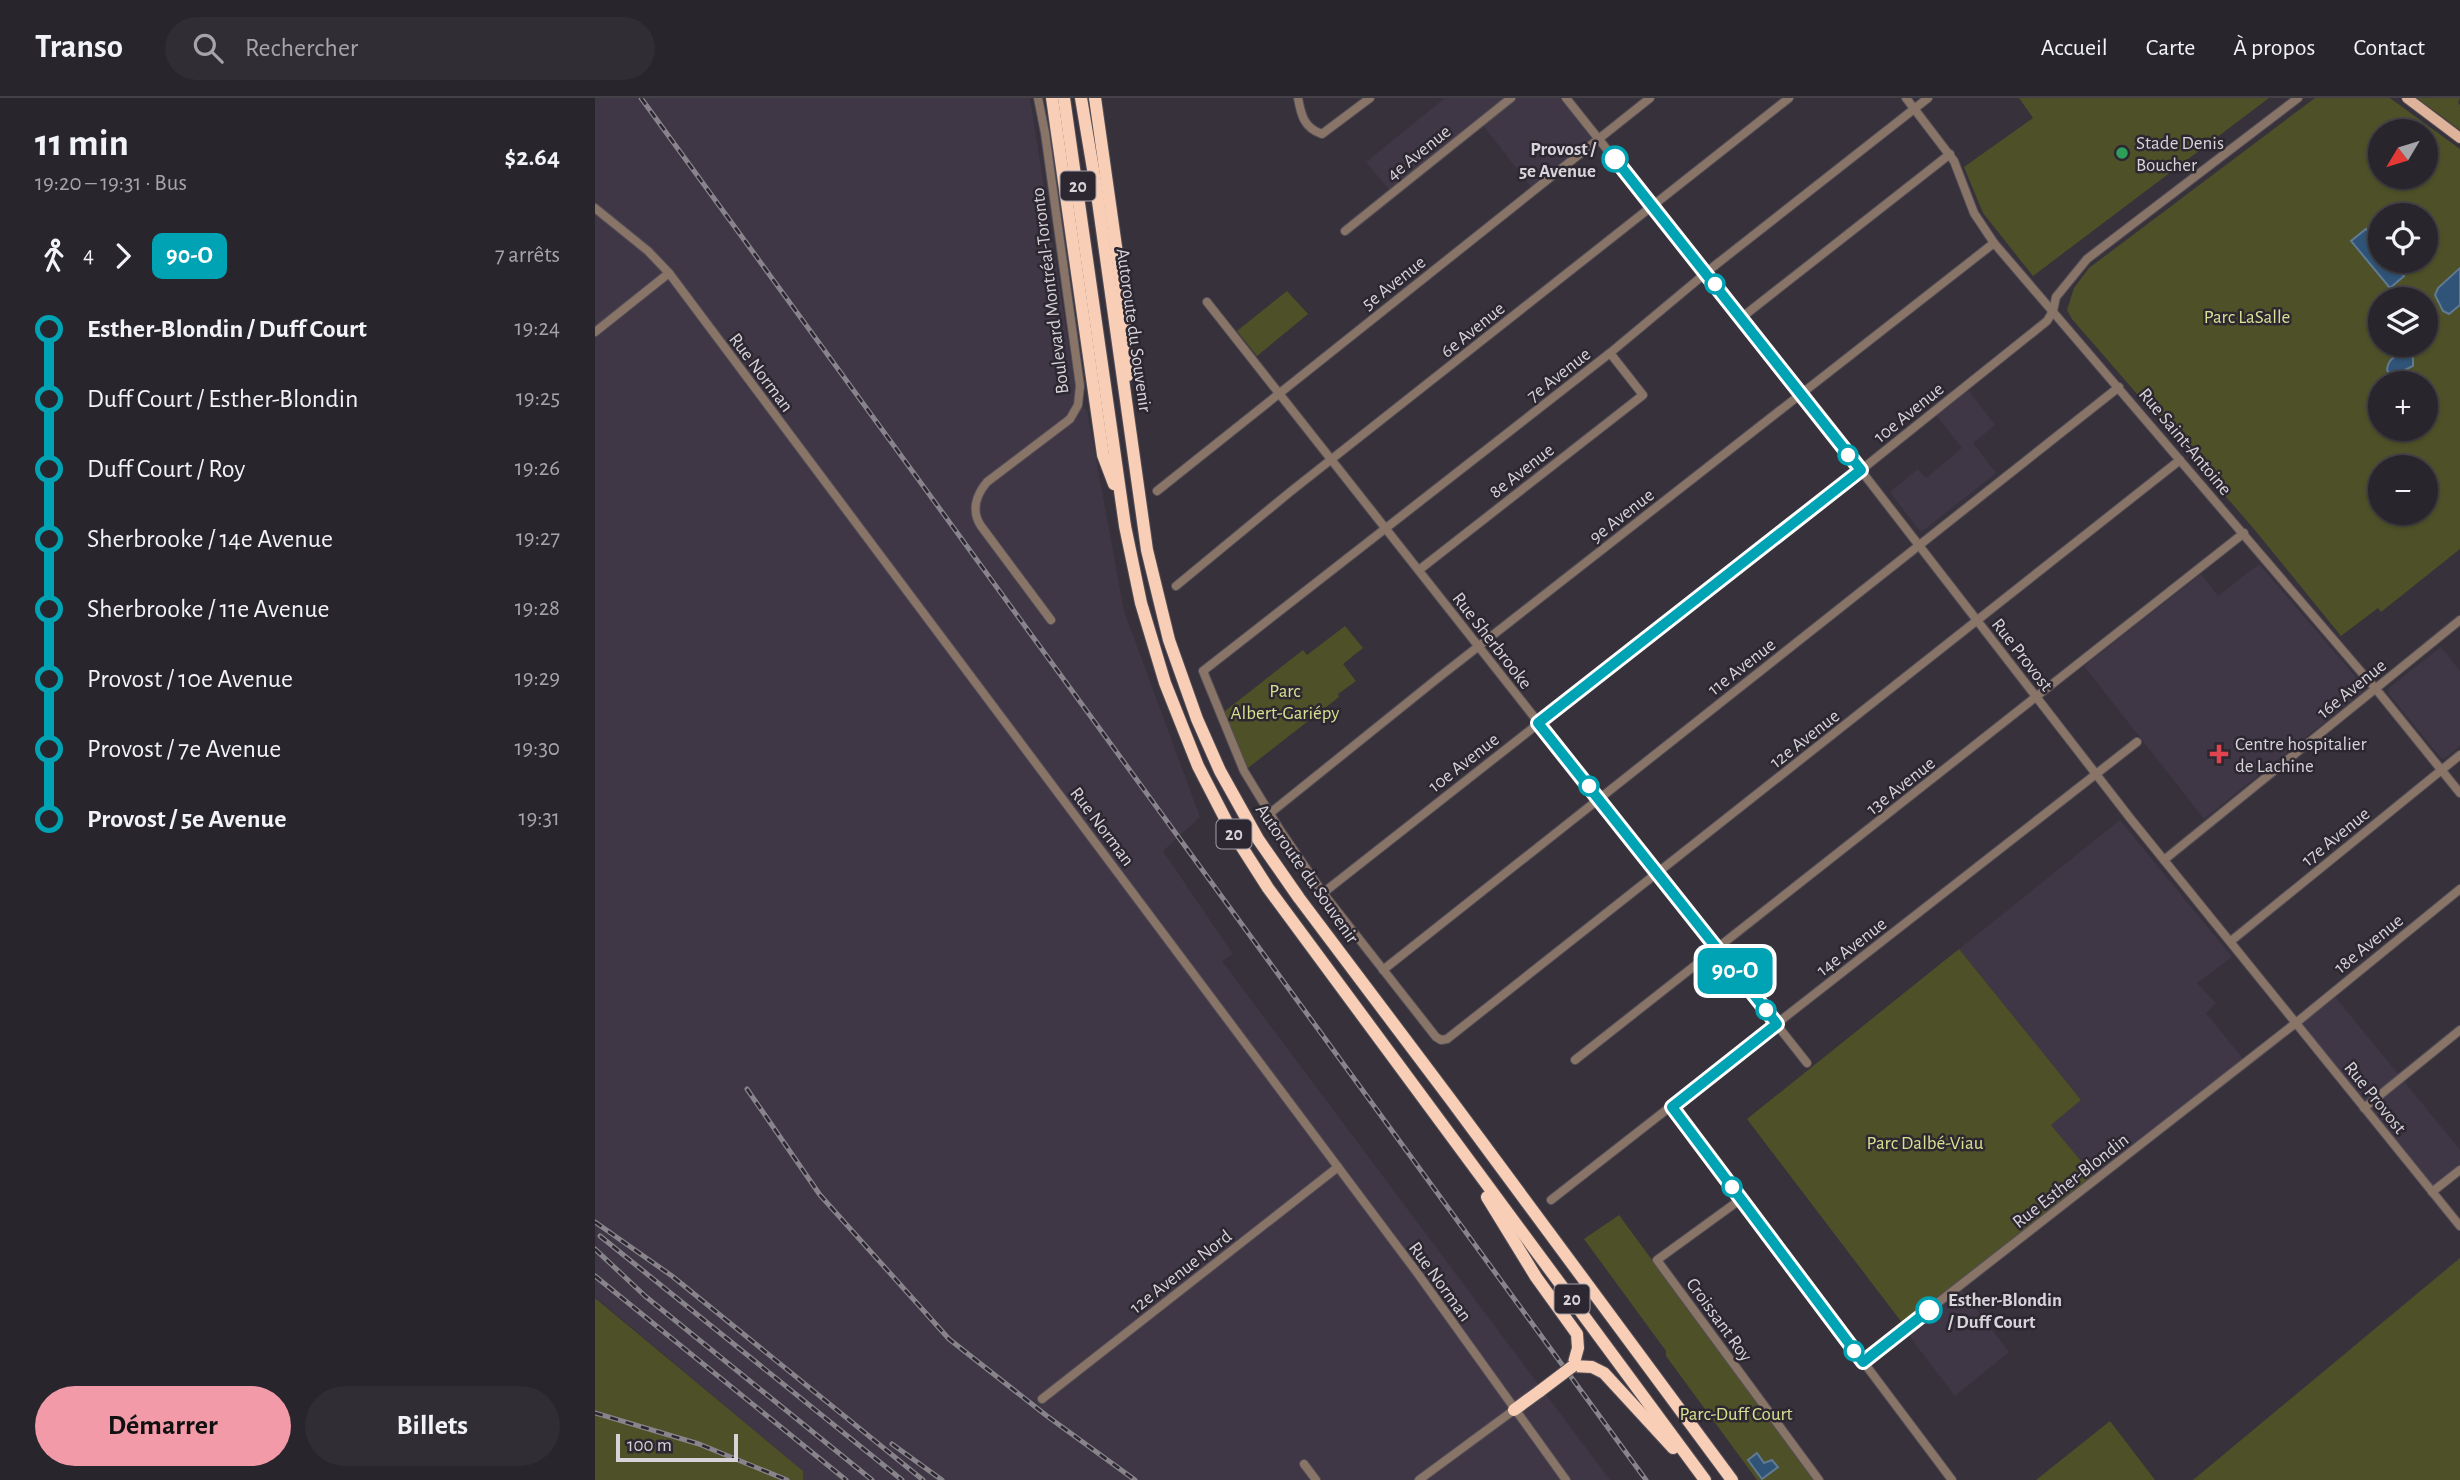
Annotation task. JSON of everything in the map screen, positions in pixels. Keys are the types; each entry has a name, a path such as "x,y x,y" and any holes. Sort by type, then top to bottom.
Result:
{"highway":[{"path":"1052,98 1103,455 1122,504"},
{"name":"Autoroute du Souvenir","path":"1065,98 1122,504 1137,587 1155,655 1183,731 1212,796 1263,881 1704,1480"},
{"name":"Autoroute du Souvenir","path":"1081,98 1147,551 1169,640 1204,735 1244,816 1299,898 1732,1480"},
{"path":"1095,98 1126,322 1131,446"},
{"path":"1439,1119 1536,1277 1577,1334 1575,1365"},
{"path":"1514,1410 1575,1365 1592,1367 1604,1373 1704,1480"}],"main road":[{"path":"2407,98 2460,138"}],"street":[{"name":"Boulevard Montréal-Toronto","path":"1038,98 1059,228 1080,386 1079,400 1070,419 987,482 979,492 975,511 981,526 1051,620"},
{"path":"1298,98 1304,121 1314,131 1322,134 1370,98"},
{"name":"4e Avenue","path":"1345,231 1511,98"},
{"name":"Rue Provost","path":"1566,98 1801,393 2164,860 2460,1226"},
{"name":"5e Avenue","path":"1157,491 1650,98"},
{"name":"6e Avenue","path":"1176,586 1789,98"},
{"name":"Rue Saint-Antoine","path":"1906,98 1949,154 1959,171 1974,213 1994,243 2244,533 2460,793"},
{"name":"7e Avenue","path":"1269,814 1243,768 1203,671 1610,353 1706,273 1928,98"},
{"name":"10e Avenue","path":"1323,893 2047,321 2053,311 2056,296 2087,259 2298,98"},
{"path":"1741,317 1949,154"},
{"name":"Rue Norman","path":"595,208 648,251 669,273 1418,1274 1566,1480"},
{"name":"9e Avenue","path":"1269,814 1994,243"},
{"path":"595,332 669,273"},
{"name":"Rue Sherbrooke","path":"1207,302 1807,1063"},
{"name":"8e Avenue","path":"1419,570 1643,395 1610,353"},
{"name":"11e Avenue","path":"1383,970 2119,387"},
{"name":"12e Avenue","path":"1383,970 1436,1037 1447,1039 2181,460"},
{"name":"13e Avenue","path":"1575,1060 2244,533"},
{"name":"16e Avenue","path":"2164,860 2460,621"},
{"name":"14e Avenue","path":"1551,1200 2137,742"},
{"name":"17e Avenue","path":"2231,941 2460,755"},
{"path":"1269,814 1323,893 1383,970"},
{"name":"18e Avenue","path":"2297,1023 2460,889"},
{"name":"Rue Esther-Blondin","path":"1863,1362 2297,1023"},
{"path":"2364,1108 2460,1030"},
{"path":"1672,1107 1952,1480"},
{"name":"12e Avenue Nord","path":"1042,1399 1338,1167"},
{"path":"2432,1192 2460,1170"},
{"name":"Croissant Roy","path":"1741,1199 1657,1260 1819,1480"},
{"path":"1419,1480 1514,1410"},
{"path":"1304,1464 1316,1480"}],"shaded area":[{"path":"595,98 1030,98 1076,392 1073,403 1087,410 1124,611 1200,817 1163,851 1233,954 1222,961 1610,1480 803,1480 803,1471 595,1297"},
{"path":"1445,98 1566,98 1599,139 1534,191 1479,120 1390,191 1366,162"},
{"path":"1965,386 1995,425 1973,443 1996,473 1920,531 1890,492 1918,469 1926,478 1962,448 1934,412"},
{"name":"Centre hospitalier de Lachine","path":"2259,564 2366,689 2204,819 2084,666 2201,574 2218,596"},
{"path":"2441,647 2460,671 2460,746 2444,759 2388,693 2389,688"},
{"path":"2120,820 2232,957 2197,983 2216,1003 2206,1013 2244,1060 2096,1179 2051,1125 2081,1100 1959,949"},
{"path":"2332,993 2460,1150 2460,1170 2432,1192 2297,1022"},
{"path":"1961,1289 2009,1352 1955,1396 1907,1333"}],"green space":[{"path":"2019,98 2269,98 2033,276 1983,213 1964,167 2033,118"},
{"name":"Parc LaSalle","path":"2315,98 2390,98 2419,119 2368,119 2368,189 2438,189 2438,133 2460,149 2460,549 2381,612 2378,608 2341,636 2254,529 2072,319 2067,310 2074,288 2089,268"},
{"path":"2417,98 2460,98 2460,130"},
{"path":"1287,291 1308,314 1257,356 1237,331"},
{"name":"Parc Albert-Gariépy","path":"1345,626 1363,648 1343,664 1356,681 1244,771 1220,715 1303,650 1307,655"},
{"name":"Parc Dalbé-Viau","path":"1959,949 2081,1100 2051,1125 2096,1179 1906,1328 1747,1119"},
{"name":"Parc-Duff Court","path":"1619,1215 1815,1480 1757,1480 1584,1239"},
{"path":"2460,1258 2460,1480 2193,1480"},
{"path":"595,1298 803,1471 803,1480 595,1480"},
{"path":"2110,1421 2155,1480 2036,1480"}],"water":[{"path":"2366,229 2368,261 2351,241"},
{"path":"2460,268 2460,305 2449,314 2443,311 2438,301 2438,288"},
{"path":"2378,273 2402,273 2404,276 2389,287"},
{"path":"2395,357 2411,357 2413,366 2403,371 2388,371 2390,360"},
{"path":"1757,1453 1764,1463 1772,1460 1778,1467 1762,1479 1748,1460"}],"railway":[{"path":"641,98 1646,1480"},
{"path":"747,1089 820,1195 949,1339 1047,1416 1135,1480"},
{"path":"595,1222 672,1276 923,1480"},
{"path":"600,1236 902,1480"},
{"path":"595,1249 645,1296 872,1480"},
{"path":"595,1276 846,1480"},
{"path":"595,1413 699,1444 787,1480"},
{"path":"892,1444 942,1480"}],"bus line":[{"name":"90-O","path":"1615,159 1861,470 1538,723 1777,1024 1672,1107 1863,1362 1929,1310"}],"place":[{"name":"Stade Denis Boucher","path":"2122,153"},
{"name":"Provost / 5e Avenue","path":"1615,159"},
{"name":"Centre hospitalier de Lachine","path":"2219,754"},
{"name":"Esther-Blondin / Duff Court","path":"1929,1310"}]}
